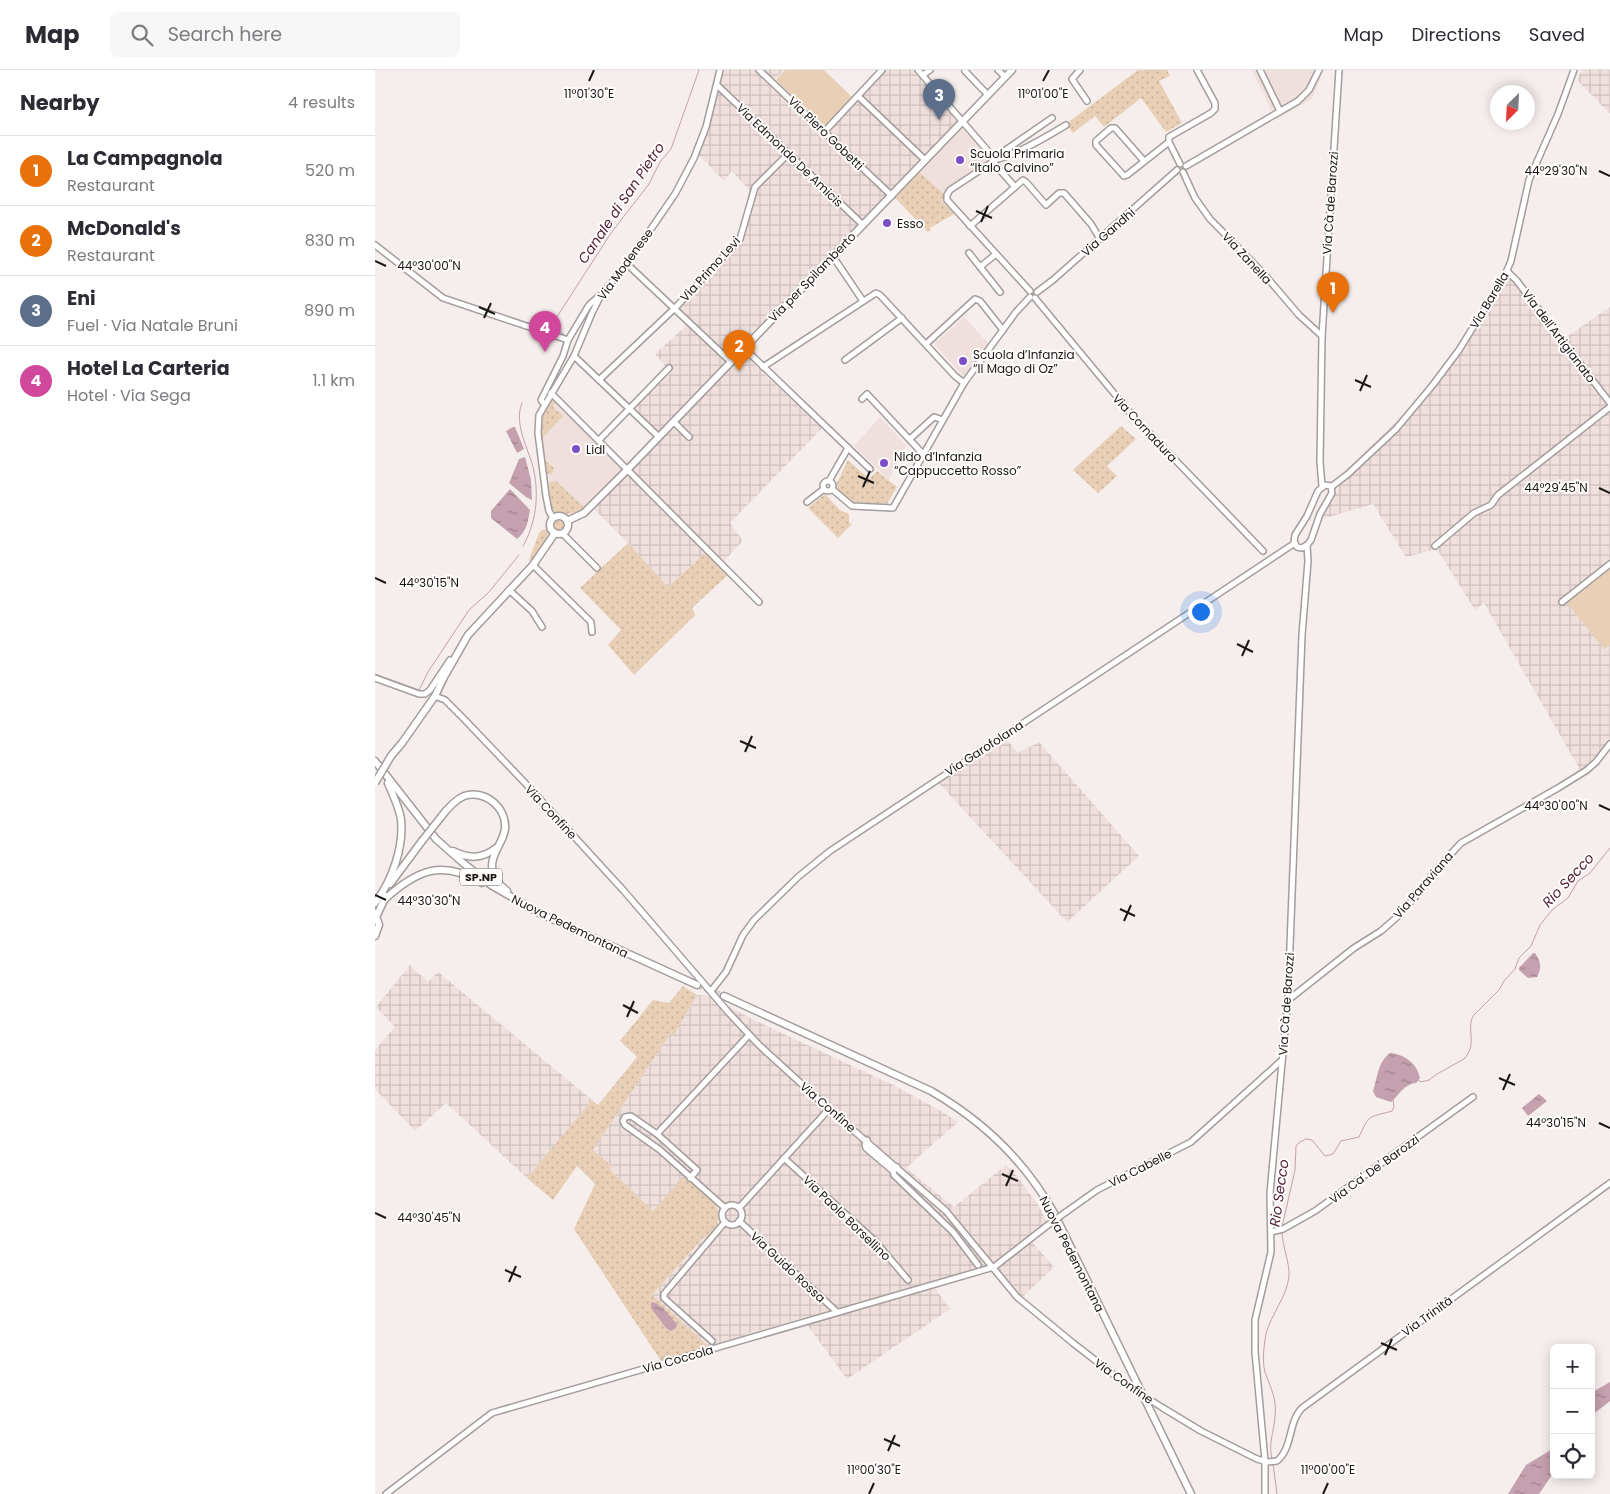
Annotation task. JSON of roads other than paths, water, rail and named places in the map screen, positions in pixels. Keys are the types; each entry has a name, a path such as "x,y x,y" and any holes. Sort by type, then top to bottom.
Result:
{"main road":[{"name":"Via per Spilamberto","path":"567,521 584,513 627,470 1012,70"},
{"path":"375,783 391,756 435,696 468,635 533,565 558,533 567,528 567,521 562,516 553,518 550,526 558,533"},
{"name":"Nuova Pedemontana","path":"375,761 436,839 491,885 531,908 697,985"},
{"path":"375,936 379,925 376,914 393,867 401,834 401,819 398,807 385,775"},
{"path":"383,897 397,874 452,805 463,796 482,795 499,808 505,823 505,831 493,858 492,868 494,876 502,888 592,937"},
{"path":"436,839 462,855 471,858 488,854 497,847"},
{"path":"375,903 415,876 426,872 447,870 466,874 509,900 531,908"},
{"name":"Nuova Pedemontana","path":"724,996 931,1091 968,1115 1003,1146 1027,1174 1052,1210 1191,1494"}],"street":[{"name":"Via Modenese","path":"553,518 549,511 546,496 538,433 539,414 574,356 601,295 627,264 675,194 694,158 706,127 721,70"},
{"name":"Via Piero Gobetti","path":"759,70 892,196"},
{"path":"825,131 882,70"},
{"path":"918,70 963,121 1015,187"},
{"path":"923,76 930,70"},
{"path":"998,70 1005,77"},
{"path":"1081,70 1072,79 1087,101"},
{"path":"1144,161 1115,128 1111,128 1096,141 1096,144 1123,175 1127,176 1169,142 1171,135 1215,109 1215,103 1197,70"},
{"path":"1260,70 1280,111"},
{"path":"1183,165 1305,95 1319,70"},
{"name":"Via Cà de Barozzi","path":"1322,486 1320,462 1322,336 1339,70"},
{"name":"Via Barella","path":"1331,487 1348,474 1396,429 1432,386 1459,350 1507,271 1529,180 1562,105 1574,70"},
{"path":"965,71 988,95"},
{"name":"Via Edmondo De Amicis","path":"717,85 863,225"},
{"path":"858,96 925,160"},
{"path":"994,160 1052,118"},
{"path":"994,160 1024,148 1066,125"},
{"path":"1169,142 1186,170 1180,171"},
{"name":"Via Primo Levi","path":"599,380 675,308 741,239 755,187 788,154"},
{"name":"Via Cornadura","path":"994,160 950,190 947,200 996,254 1132,415 1263,551"},
{"name":"Via Zanella","path":"1180,171 1205,213 1263,273 1299,315 1322,336"},
{"name":"Via Gandhi","path":"1032,296 1038,295 1037,292 1180,171"},
{"path":"970,226 1021,180 1026,182 1046,205 1059,193 1064,193 1091,224 1100,239"},
{"path":"375,245 443,298 568,340"},
{"path":"969,253 1000,292"},
{"path":"980,267 996,254"},
{"path":"832,255 863,301"},
{"path":"627,264 731,362"},
{"name":"Via dell'Artigianato","path":"1507,271 1517,281 1610,403"},
{"path":"763,368 863,301 874,294 878,294 955,376 964,383"},
{"path":"544,404 541,400 563,356 568,340 589,305 601,295"},
{"path":"807,502 824,489 828,491 831,489 852,506 893,508 964,383 1020,307 1032,296"},
{"path":"926,344 975,299 980,301 1003,330"},
{"path":"845,360 901,318"},
{"path":"744,348 870,469"},
{"path":"574,356 659,436"},
{"path":"599,440 669,368"},
{"path":"551,393 759,602"},
{"path":"862,399 867,394 923,454"},
{"path":"1435,546 1474,513 1491,506 1498,495 1610,407"},
{"path":"910,439 932,418 937,416 943,420"},
{"path":"674,422 689,437"},
{"path":"824,489 824,482 829,482 848,448"},
{"path":"829,482 833,485 831,489"},
{"path":"1327,485 1331,487 1332,493 1323,508 1311,540 1307,545 1299,548 1295,543 1295,534 1322,486 1327,485"},
{"path":"558,533 597,568"},
{"name":"Via Garofolana","path":"711,991 726,972 743,935 754,920 793,882 829,851 1295,543"},
{"name":"Via Cà de Barozzi","path":"1265,1494 1266,1462 1258,1394 1255,1320 1271,1252 1270,1192 1288,998 1301,635 1308,561 1307,545"},
{"path":"1562,602 1610,564"},
{"path":"533,565 591,622 592,632"},
{"path":"509,590 532,611 542,627"},
{"path":"375,678 419,694 425,694 462,646"},
{"name":"Via Confine","path":"435,696 445,700 527,785 624,891 749,1034 829,1109 867,1140 895,1169 939,1204 960,1226 1017,1297 1127,1385 1201,1431 1266,1462"},
{"name":"Via Paraviana","path":"1288,998 1292,997 1397,917 1461,843 1587,770 1599,759 1610,744"},
{"path":"657,1134 749,1034"},
{"name":"Via Cabelle","path":"992,1268 999,1265 1048,1225 1097,1190 1191,1142 1282,1060"},
{"name":"Via Ca' De' Barozzi","path":"1271,1232 1281,1230 1315,1211 1473,1097"},
{"path":"739,1208 829,1109"},
{"path":"691,1178 697,1170 657,1134 631,1116 626,1116 623,1119 625,1125 655,1146 691,1178 725,1208"},
{"name":"Via Paolo Borsellino","path":"784,1158 875,1241 909,1280"},
{"path":"895,1169 894,1175 953,1232 978,1264"},
{"name":"Via Trinità","path":"1266,1462 1275,1461 1282,1457 1295,1417 1302,1408 1610,1183"},
{"path":"732,1205 739,1208 742,1214 739,1221 732,1224 725,1222 722,1215 725,1208 732,1205"},
{"name":"Via Guido Rossa","path":"739,1221 837,1312"},
{"path":"712,1341 665,1298 663,1294 725,1222"},
{"path":"953,1232 960,1226"},
{"name":"Via Coccola","path":"386,1494 491,1413 992,1268"}],"water":[{"path":"515,427 524,449 517,453 506,431"},
{"path":"525,457 531,480 532,500 509,483 519,459"},
{"path":"510,489 530,510 525,529 517,539 491,518 491,511"},
{"path":"1533,953 1539,959 1540,970 1537,977 1528,978 1519,968"},
{"path":"1390,1053 1400,1055 1409,1060 1416,1068 1420,1078 1416,1083 1405,1088 1391,1102 1376,1097 1373,1091 1380,1066"},
{"path":"1539,1094 1547,1101 1528,1116 1522,1108"},
{"path":"651,1302 659,1305 665,1311 677,1324 676,1328 671,1331 666,1328 651,1308"},
{"path":"1610,1382 1610,1401 1595,1413 1595,1391"},
{"path":"1550,1450 1550,1478 1539,1494 1508,1494 1526,1465"}],"waterway":[{"name":"Canale di San Pietro","path":"564,334 551,326 611,233 649,184 660,162 671,149 699,70"},
{"name":"Canale di San Pietro","path":"522,403 519,419 534,471 536,490 534,519 523,546"},
{"name":"Canale di San Pietro","path":"375,674 419,690 428,672 469,610 489,592 519,555"},
{"name":"Rio Secco","path":"1418,1080 1421,1082 1429,1080 1464,1059 1470,1048 1471,1021 1473,1016 1499,990 1515,969 1519,958 1531,946 1540,925 1552,910 1568,898 1578,881 1590,873 1610,848"},
{"name":"Rio Secco","path":"1282,1227 1295,1170 1296,1146 1306,1139 1312,1140 1325,1156 1333,1154 1341,1141 1359,1137 1368,1120 1374,1116 1392,1111 1394,1107 1393,1100"},
{"name":"Rio Secco","path":"1272,1459 1271,1443 1275,1404 1265,1372 1264,1353 1268,1327 1288,1284 1288,1266 1282,1231"},
{"name":"Rio Secco","path":"1273,1463 1277,1494"}],"tunnel":[{"path":"697,985 724,996"}],"place":[{"name":"Eni","path":"939,120"},
{"name":"Scuola Primaria “Italo Calvino”","path":"960,160"},
{"name":"Esso","path":"887,223"},
{"name":"La Campagnola","path":"1333,313"},
{"name":"Hotel La Carteria","path":"545,352"},
{"name":"Scuola d’Infanzia “Il Mago di Oz”","path":"963,361"},
{"name":"McDonald's","path":"739,371"},
{"name":"Lidl","path":"576,449"},
{"name":"Nido d’Infanzia “Cappuccetto Rosso”","path":"884,463"}]}
